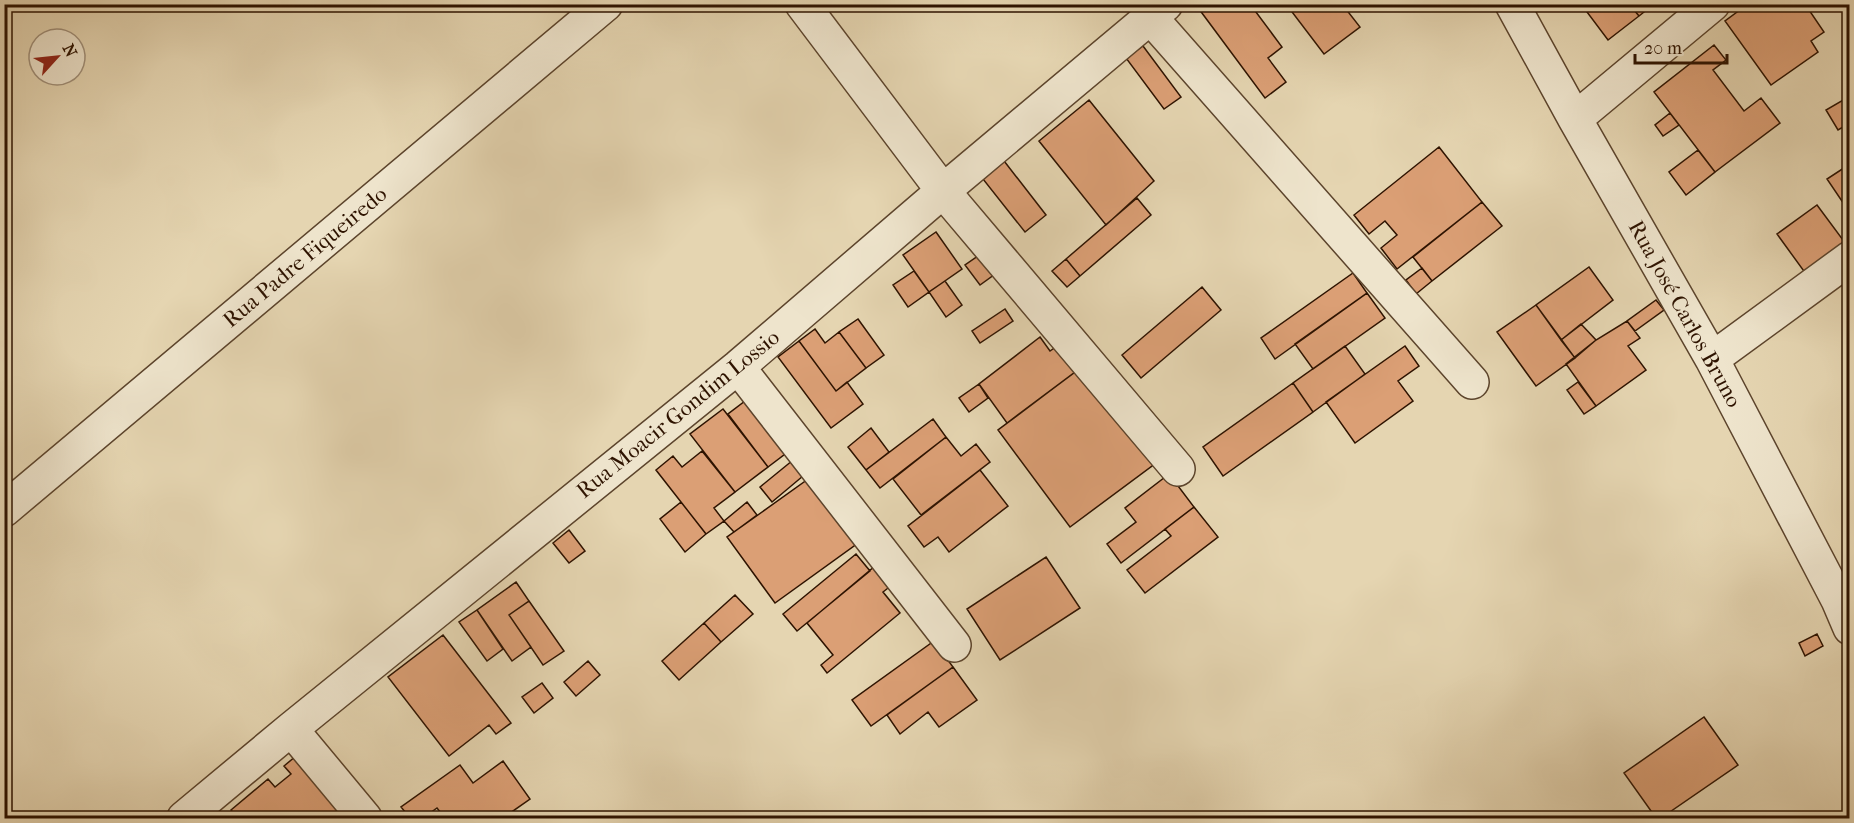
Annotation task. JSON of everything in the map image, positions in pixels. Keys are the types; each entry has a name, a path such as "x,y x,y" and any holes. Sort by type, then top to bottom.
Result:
{"street":[{"path":"802,4 943,190 1178,469"},
{"name":"Rua José Carlos Bruno","path":"1512,4 1712,359 1846,607"},
{"path":"1575,119 1713,4"},
{"name":"Rua Padre Fiqueiredo","path":"10,494 601,6"},
{"path":"1159,11 1472,382"},
{"name":"Rua Moacir Gondim Lossio","path":"184,819 291,729 738,367 943,190 1159,11"},
{"path":"1712,359 1850,258"},
{"path":"738,367 954,645"},
{"path":"291,729 365,819"}],"building":[{"path":"1205,4 1228,4 1231,7 1235,4 1250,4 1282,47 1268,58 1286,82 1265,98 1199,9"},
{"path":"1286,4 1342,4 1360,27 1324,54"},
{"path":"1581,4 1629,4 1639,16 1608,40"},
{"path":"1629,4 1654,4 1639,16"},
{"path":"1748,4 1805,4 1824,32 1811,41 1818,52 1771,85 1725,21"},
{"path":"1714,45 1726,60 1713,70 1744,111 1761,98 1780,123 1715,172 1654,92"},
{"path":"1143,46 1181,97 1164,109 1126,58"},
{"path":"1850,96 1850,123 1838,130 1826,110"},
{"path":"1089,100 1154,181 1106,225 1039,141"},
{"path":"1670,113 1679,125 1663,136 1655,125"},
{"path":"1439,147 1482,202 1397,269 1381,248 1397,235 1385,221 1369,234 1354,215"},
{"path":"1698,150 1715,172 1686,195 1669,172"},
{"path":"1001,157 1046,215 1025,232 979,174"},
{"path":"1850,164 1850,213 1827,179"},
{"path":"1137,198 1151,215 1080,276 1066,259"},
{"path":"1482,202 1502,226 1432,281 1413,257"},
{"path":"1817,205 1846,244 1806,274 1777,234"},
{"path":"936,232 962,269 929,292 903,255"},
{"path":"988,249 1002,269 980,285 965,265"},
{"path":"1066,259 1080,276 1067,287 1052,271"},
{"path":"1589,267 1613,300 1561,340 1536,305"},
{"path":"1422,268 1432,281 1416,294 1406,280"},
{"path":"914,271 929,292 908,307 893,285"},
{"path":"1353,273 1367,293 1275,359 1261,338"},
{"path":"945,281 962,305 946,317 929,292"},
{"path":"1202,287 1221,310 1141,378 1122,355"},
{"path":"1367,293 1385,318 1313,369 1295,344"},
{"path":"1656,300 1664,310 1635,331 1627,321"},
{"path":"1536,305 1575,358 1536,386 1497,332"},
{"path":"1005,309 1013,321 980,343 972,331"},
{"path":"858,319 884,355 866,368 839,332"},
{"path":"1627,321 1640,338 1628,346 1646,370 1596,406 1566,364 1596,340"},
{"path":"1581,324 1596,340 1575,358 1561,340"},
{"path":"815,329 825,343 839,332 866,368 836,391 799,341"},
{"path":"1040,337 1050,351 1063,342 1083,366 1007,423 979,384"},
{"path":"799,341 836,391 847,382 863,404 831,428 778,357"},
{"path":"1345,346 1365,374 1313,412 1293,383"},
{"path":"1405,346 1419,366 1398,381 1413,401 1355,443 1326,402"},
{"path":"1083,366 1156,463 1070,527 998,430"},
{"path":"1578,382 1596,406 1584,414 1567,390"},
{"path":"1293,383 1313,412 1223,476 1203,447"},
{"path":"979,384 988,398 969,412 959,398"},
{"path":"749,398 789,451 768,467 728,414"},
{"path":"723,409 768,467 735,492 690,434"},
{"path":"933,419 946,437 880,488 866,470"},
{"path":"871,428 889,452 866,470 848,447"},
{"path":"946,437 961,456 976,444 990,462 921,515 893,479"},
{"path":"702,451 735,492 714,508 724,521 706,534 656,470 673,456 682,467"},
{"path":"798,456 809,471 772,502 760,487"},
{"path":"980,470 1008,506 949,552 938,537 924,547 908,526"},
{"path":"818,472 865,538 775,603 727,537"},
{"path":"1169,474 1194,507 1121,563 1107,544 1136,522 1125,508"},
{"path":"681,502 706,534 685,552 660,519"},
{"path":"747,502 757,515 734,532 724,521"},
{"path":"1194,507 1218,537 1145,593 1127,570 1171,536 1165,529"},
{"path":"569,530 585,551 569,563 553,543"},
{"path":"856,554 870,571 797,631 783,614"},
{"path":"1046,557 1080,608 1000,660 967,609"},
{"path":"881,561 897,581 883,592 900,613 827,673 821,665 833,655 807,623"},
{"path":"516,582 529,601 509,615 531,647 512,661 477,610"},
{"path":"735,595 753,614 721,642 704,623"},
{"path":"529,601 564,651 543,665 509,615"},
{"path":"477,610 503,649 487,661 459,622"},
{"path":"704,623 721,642 679,680 662,661"},
{"path":"1817,634 1823,646 1805,656 1799,643"},
{"path":"443,635 511,723 496,734 489,725 449,756 388,677"},
{"path":"934,641 953,667 871,726 852,700"},
{"path":"588,661 600,675 576,696 564,682"},
{"path":"953,667 977,700 939,727 928,712 900,734 887,715"},
{"path":"542,683 553,698 534,713 522,697"},
{"path":"1704,717 1738,765 1661,818 1656,818 1624,773"},
{"path":"302,751 359,818 239,818 231,810 268,779 275,787 291,774 284,766"},
{"path":"503,761 530,799 503,818 445,818 437,808 423,818 410,818 401,807 460,765 473,783"}]}
